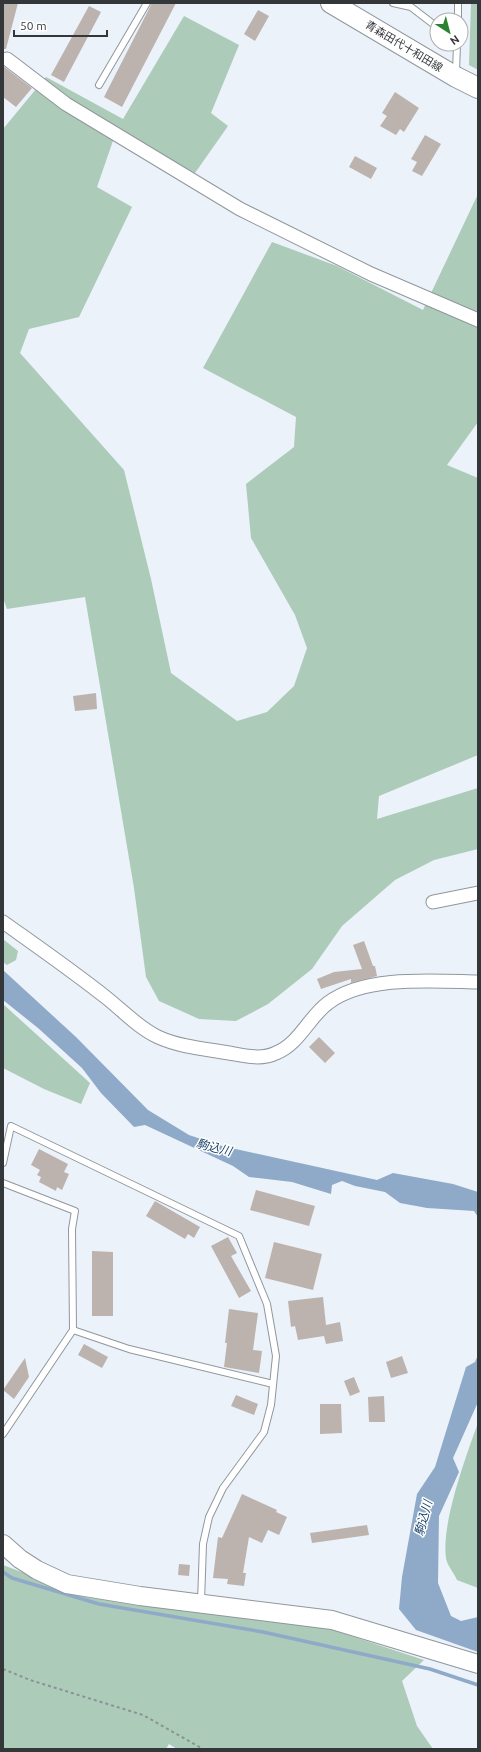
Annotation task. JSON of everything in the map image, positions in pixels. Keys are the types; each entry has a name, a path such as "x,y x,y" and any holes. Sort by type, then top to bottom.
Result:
{"main road":[{"name":"青森田代十和田線","path":"331,3 456,77 478,88"}],"street":[{"path":"7,59 66,104 240,209 371,274 478,320"},
{"path":"433,902 478,893"},
{"path":"3,922 108,999 148,1032 160,1038 192,1047 241,1055 266,1058 278,1053 298,1039 327,1004 344,994 377,985 413,980 478,982"},
{"path":"3,1544 20,1559 37,1570 67,1584 200,1604 332,1620 478,1664"}],"lane":[{"path":"99,85 147,3"},
{"path":"393,3 411,7 429,21"},
{"path":"456,77 457,52"},
{"path":"3,1163 11,1126 239,1236 267,1304 276,1356 271,1405 264,1432 223,1488 209,1517 202,1544 200,1604"},
{"path":"3,1183 75,1210 72,1229 73,1330 3,1434"},
{"path":"73,1330 129,1349 273,1384"}],"path":[{"path":"3,1669 30,1680 143,1715 203,1749"}],"green space":[{"path":"471,3 478,3 478,70 469,65"},
{"path":"184,16 239,45 211,113 228,126 195,173 116,132 97,187 132,207 79,317 29,329 20,353 124,470 151,579 171,673 237,721 267,712 294,686 307,648 295,615 251,538 246,484 294,447 296,417 203,368 272,242 337,266 423,310 478,194 478,422 447,465 478,478 478,755 379,796 377,819 478,788 478,849 434,860 395,880 342,926 312,969 268,1004 236,1021 199,1019 159,1001 146,977 134,888 85,597 7,609 3,598 3,129 46,77 123,119"},
{"path":"3,939 18,951 16,960 7,965 3,962"},
{"path":"3,1004 90,1083 81,1104 44,1089 3,1068"},
{"path":"478,1423 478,1588 457,1580 446,1558 445,1544 447,1527 456,1490"},
{"path":"3,1565 85,1596 327,1628 424,1660 402,1681 417,1726 433,1749 177,1749 169,1744 166,1749 3,1749"}],"water":[{"name":"駒込川","path":"3,970 76,1037 148,1110 189,1135 222,1146 377,1180 393,1173 453,1184 478,1192 478,1217 474,1211 427,1208 400,1203 385,1192 355,1186 342,1181 332,1185 331,1194 292,1182 249,1177 233,1166 145,1125 134,1127 101,1093 82,1068 38,1028 3,1000"},
{"name":"駒込川","path":"478,1355 478,1402 453,1458 459,1472 439,1516 438,1583 451,1616 461,1621 478,1617 478,1652 416,1630 399,1609 402,1577 417,1494 435,1467 466,1367 475,1362"}],"building":[{"path":"3,3 18,3 6,49 3,49"},
{"path":"152,3 176,3 122,107 104,97"},
{"path":"89,6 101,12 64,82 51,75"},
{"path":"258,10 269,16 255,41 244,34"},
{"path":"3,66 32,88 16,107 3,97"},
{"path":"395,92 419,108 404,132 400,129 396,135 380,126 387,116 382,113"},
{"path":"425,135 441,144 422,176 412,171 417,162 411,159"},
{"path":"355,156 377,168 371,179 349,167"},
{"path":"96,693 97,709 75,711 73,696"},
{"path":"364,941 373,966 375,966 377,976 351,983 351,979 321,989 317,979 334,972 362,969 353,945"},
{"path":"319,1037 335,1053 325,1063 309,1047"},
{"path":"39,1149 68,1164 64,1172 69,1174 62,1190 57,1187 56,1191 39,1182 41,1177 37,1175 40,1170 31,1165"},
{"path":"256,1190 315,1206 309,1226 250,1210"},
{"path":"155,1201 200,1227 194,1238 188,1234 185,1239 146,1216"},
{"path":"228,1237 237,1253 231,1256 251,1291 239,1298 211,1246"},
{"path":"274,1242 322,1254 313,1290 265,1278"},
{"path":"92,1251 113,1252 113,1316 92,1316"},
{"path":"323,1297 326,1325 340,1322 343,1341 326,1344 324,1336 298,1340 295,1326 291,1327 288,1301"},
{"path":"229,1309 258,1313 253,1350 262,1351 259,1373 224,1367"},
{"path":"84,1344 108,1357 102,1368 78,1355"},
{"path":"402,1356 408,1373 391,1378 386,1362"},
{"path":"25,1358 29,1377 14,1399 3,1390"},
{"path":"354,1377 360,1392 350,1396 344,1381"},
{"path":"236,1395 258,1404 254,1415 231,1406"},
{"path":"384,1396 385,1422 369,1422 368,1397"},
{"path":"320,1404 341,1404 342,1433 320,1434"},
{"path":"242,1494 277,1510 276,1512 287,1517 279,1535 268,1530 262,1543 249,1537 243,1573 246,1573 244,1586 227,1584 228,1579 213,1578 218,1537 222,1538"},
{"path":"367,1525 369,1535 312,1543 310,1533"},
{"path":"179,1564 190,1565 189,1576 178,1575"}],"waterway":[{"path":"3,1572 12,1578 99,1604 263,1632 430,1669 478,1685"}]}
